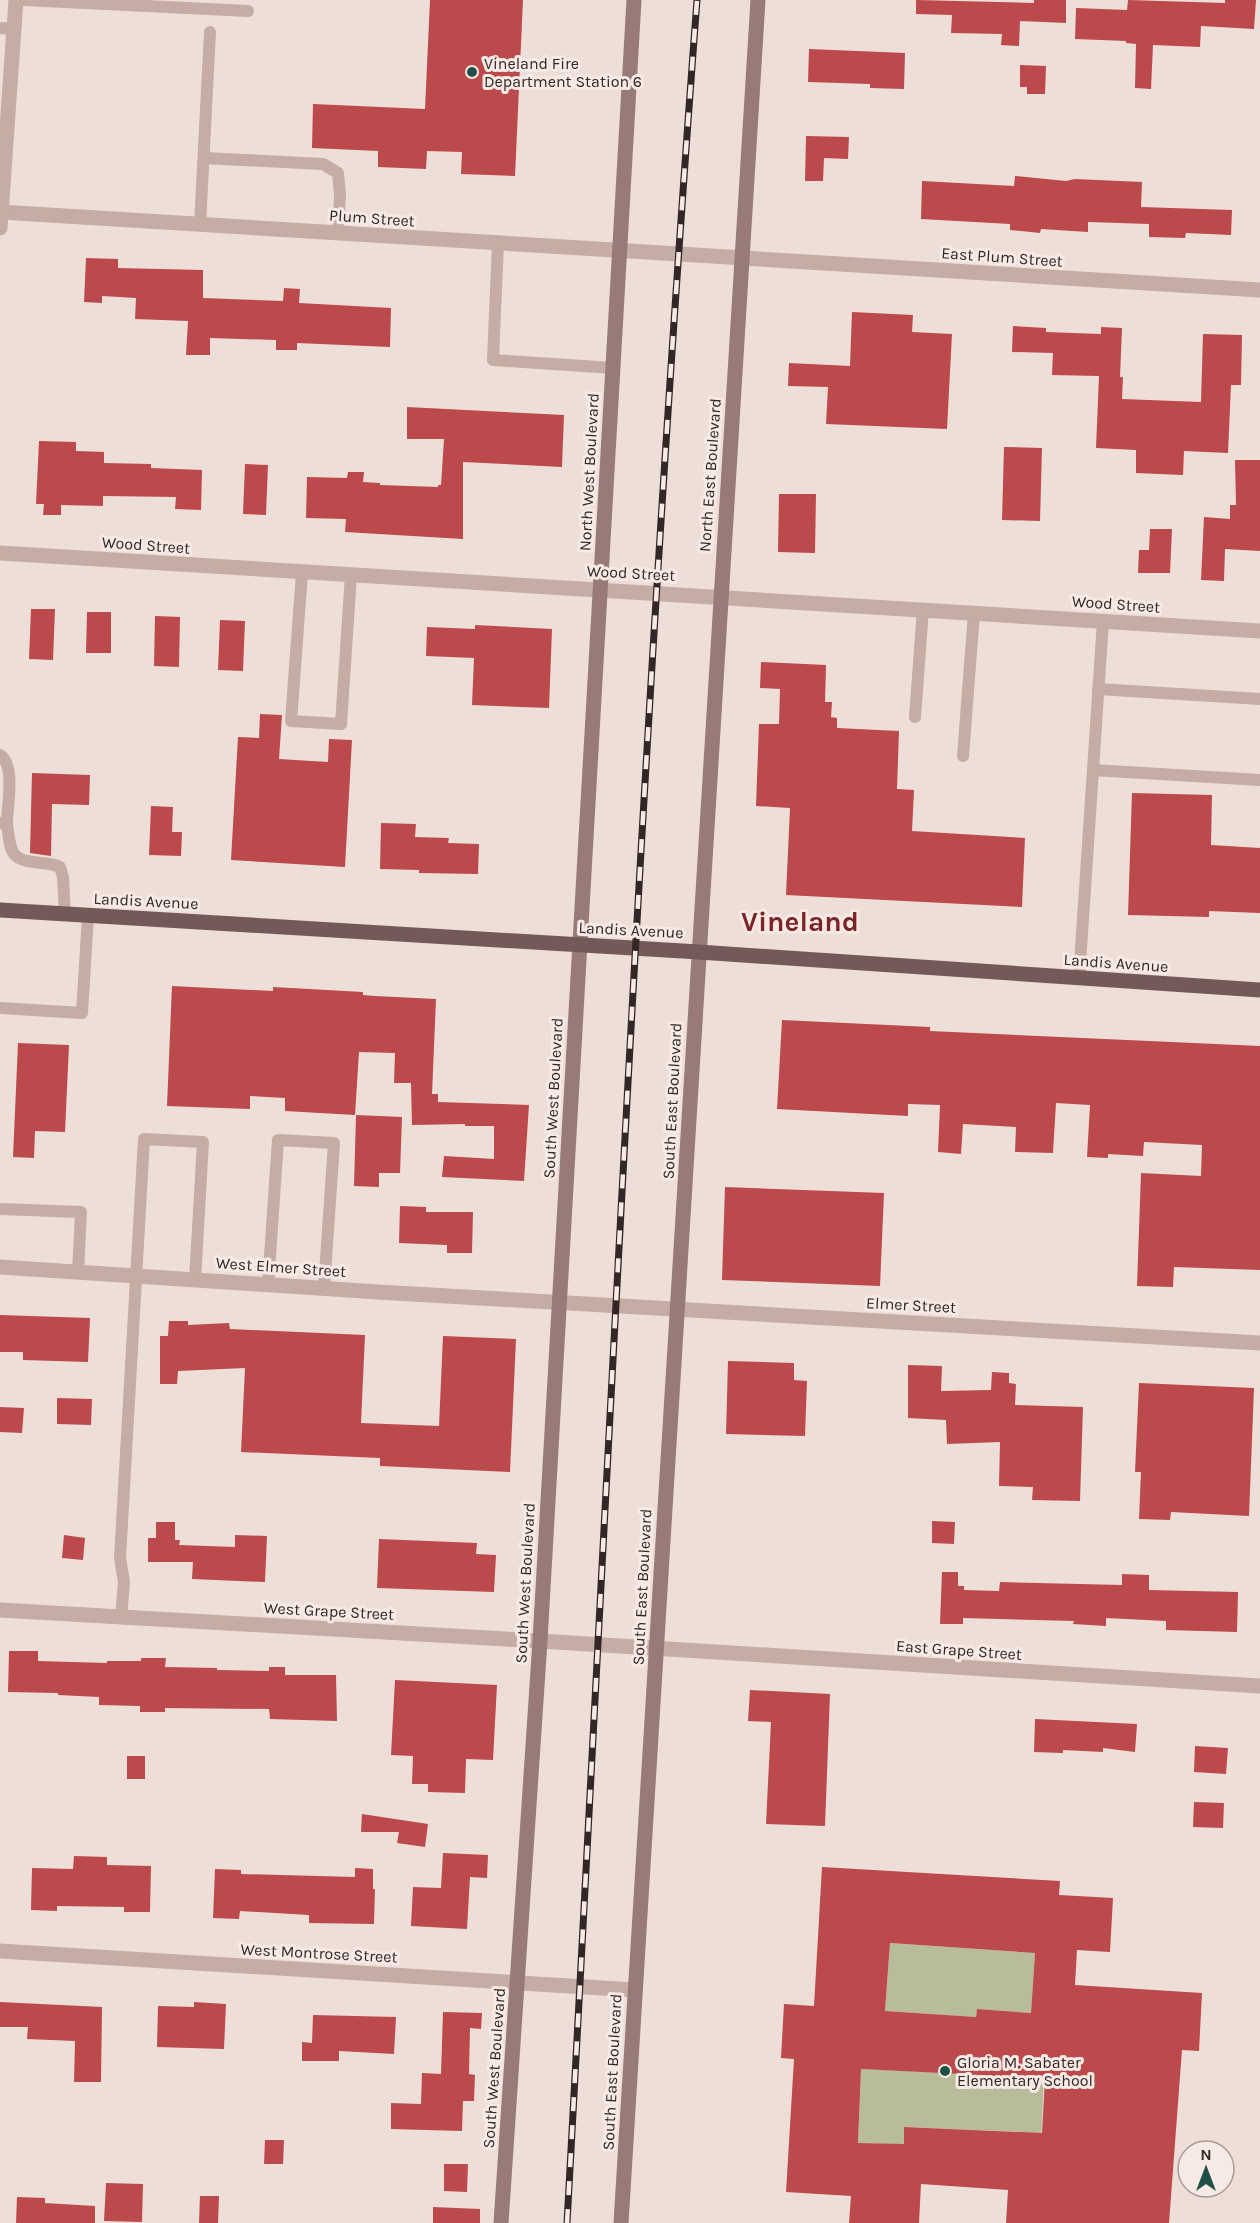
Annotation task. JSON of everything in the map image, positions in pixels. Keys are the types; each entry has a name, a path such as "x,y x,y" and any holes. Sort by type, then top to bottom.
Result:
{"main road":[{"name":"North West Boulevard","path":"580,945 634,0"},
{"name":"North East Boulevard","path":"699,952 758,0"},
{"name":"Landis Avenue","path":"0,910 699,952 1260,990"},
{"name":"South West Boulevard","path":"501,2223 540,1641 580,945"},
{"name":"South East Boulevard","path":"621,2223 699,952"}],"street":[{"path":"0,228 7,29 16,0"},
{"name":"Plum Street","path":"1,212 742,258"},
{"name":"East Plum Street","path":"742,258 1260,290"},
{"name":"Wood Street","path":"0,553 1260,631"},
{"name":"West Elmer Street","path":"0,1267 560,1302"},
{"name":"Elmer Street","path":"560,1302 1260,1344"},
{"name":"West Grape Street","path":"0,1610 656,1648"},
{"name":"East Grape Street","path":"656,1648 1260,1686"},
{"name":"West Montrose Street","path":"0,1951 635,1990"}],"lane":[{"path":"24,0 248,11"},
{"path":"200,225 210,32"},
{"path":"204,158 323,164 338,173 340,194 338,234"},
{"path":"498,243 493,360 613,368"},
{"path":"302,573 291,721 341,724 351,575"},
{"path":"915,717 923,609"},
{"path":"963,756 974,613"},
{"path":"1079,978 1103,621"},
{"path":"1098,689 1260,699"},
{"path":"0,755 6,760 9,769 3,823 11,850 15,857 25,862 60,867 63,877 65,914"},
{"path":"1093,770 1260,780"},
{"path":"0,1008 82,1013 88,916"},
{"path":"121,1617 124,1582 120,1558 144,1139 203,1142 195,1280"},
{"path":"268,1285 278,1140 306,1141 334,1143 324,1288"},
{"path":"0,1209 81,1212 78,1272"}],"green space":[{"path":"890,1943 1035,1953 1031,2013 977,2009 976,2017 885,2011"},
{"path":"861,2069 1044,2077 1040,2165 1024,2132 905,2127 903,2156 885,2144 858,2143"}],"building":[{"path":"430,0 523,0 515,176 461,174 462,152 427,151 426,169 378,167 378,151 312,148 313,104 425,109"},
{"path":"916,0 1034,3 1034,0 1066,0 1066,23 1020,21 1019,46 1001,45 1002,34 951,33 952,15 916,14"},
{"path":"1128,0 1225,3 1225,0 1256,0 1254,29 1201,26 1200,47 1153,45 1151,89 1135,88 1136,44 1126,43 1126,41 1075,39 1076,8 1127,10"},
{"path":"809,49 905,53 904,89 870,88 870,84 808,82"},
{"path":"1020,65 1046,66 1045,94 1027,94 1027,87 1020,87"},
{"path":"806,136 849,137 848,159 824,158 823,181 805,181"},
{"path":"1015,176 1066,181 1075,179 1142,182 1141,207 1232,210 1231,235 1186,233 1185,238 1149,237 1149,224 1088,222 1088,232 1041,229 1040,233 1010,230 1010,224 921,219 922,181 1014,186"},
{"path":"86,258 118,259 118,268 203,270 203,298 283,301 284,288 300,289 299,303 391,308 390,347 297,343 297,350 276,350 276,340 210,338 210,355 186,355 188,321 135,319 136,298 102,296 102,303 84,302"},
{"path":"852,312 913,315 912,332 952,334 947,429 826,424 828,387 788,386 789,363 850,366"},
{"path":"1013,326 1046,328 1046,332 1101,334 1101,327 1122,328 1120,377 1123,377 1122,399 1201,402 1203,334 1242,335 1241,385 1231,385 1228,453 1184,451 1183,475 1136,473 1136,450 1096,448 1099,376 1052,375 1053,353 1012,352"},
{"path":"407,407 564,415 562,467 463,462 463,539 345,532 346,519 306,518 307,477 347,478 348,472 364,472 363,482 380,483 380,485 438,487 441,485 444,439 407,439"},
{"path":"39,441 76,442 76,451 104,452 104,463 151,464 151,468 202,470 201,510 175,509 176,497 103,496 103,506 61,505 61,515 43,515 44,504 36,504"},
{"path":"1004,447 1042,448 1040,521 1002,520"},
{"path":"1235,460 1260,460 1260,551 1225,549 1224,581 1201,580 1204,517 1230,519 1230,505 1236,505"},
{"path":"245,464 268,465 266,515 243,514"},
{"path":"779,494 816,494 815,553 778,552"},
{"path":"1150,529 1172,529 1170,573 1138,573 1139,550 1149,550"},
{"path":"31,609 55,609 53,660 29,659"},
{"path":"87,612 111,612 111,653 86,653"},
{"path":"155,616 180,617 179,667 154,666"},
{"path":"220,620 245,621 243,671 218,670"},
{"path":"475,625 552,629 549,708 472,705 474,658 426,656 427,627 475,629"},
{"path":"761,662 826,665 825,702 832,702 831,717 837,718 837,728 899,731 897,789 914,790 912,831 1025,838 1022,907 786,895 790,808 756,806 759,724 779,724 780,689 760,688"},
{"path":"260,714 282,715 279,759 328,762 329,739 352,740 345,867 231,860 238,737 259,738"},
{"path":"32,773 90,775 89,805 52,804 51,856 30,853"},
{"path":"1132,793 1212,795 1211,845 1260,848 1260,913 1209,911 1209,917 1128,915"},
{"path":"151,806 173,807 172,832 182,832 181,856 149,855"},
{"path":"381,823 416,824 415,837 449,838 448,843 479,844 478,874 419,873 419,870 380,869"},
{"path":"172,986 273,991 273,987 436,999 432,1094 438,1094 438,1102 529,1105 524,1181 442,1177 444,1156 494,1159 494,1126 412,1125 411,1083 394,1083 395,1053 359,1052 355,1115 285,1111 285,1098 250,1096 250,1109 167,1106"},
{"path":"782,1020 930,1027 930,1031 1260,1046 1260,1270 1174,1267 1173,1287 1137,1286 1141,1173 1201,1176 1202,1145 1144,1142 1143,1156 1108,1154 1108,1158 1087,1157 1090,1105 1056,1103 1053,1153 1015,1152 1016,1127 963,1124 961,1154 938,1152 940,1105 908,1104 908,1116 777,1109"},
{"path":"18,1043 69,1045 65,1132 35,1131 34,1158 13,1157"},
{"path":"356,1115 402,1117 400,1173 379,1173 379,1187 354,1186"},
{"path":"725,1187 884,1193 880,1286 722,1280"},
{"path":"400,1206 426,1207 426,1212 473,1212 472,1253 447,1253 447,1245 399,1243"},
{"path":"0,1315 90,1318 88,1362 23,1360 23,1352 0,1352"},
{"path":"169,1321 188,1321 188,1325 229,1323 230,1329 365,1335 361,1423 439,1426 443,1336 516,1339 510,1472 380,1466 380,1458 241,1452 245,1368 178,1371 177,1384 160,1384 160,1336 168,1336"},
{"path":"728,1361 794,1363 794,1380 807,1381 805,1436 726,1434"},
{"path":"908,1365 942,1366 941,1391 991,1390 992,1372 1009,1373 1009,1383 1016,1384 1015,1405 1083,1407 1080,1501 1032,1500 1033,1487 999,1486 1000,1442 947,1444 946,1420 908,1418"},
{"path":"1139,1383 1254,1388 1249,1516 1171,1512 1170,1520 1139,1519 1141,1472 1135,1472"},
{"path":"57,1398 92,1399 91,1425 57,1424"},
{"path":"0,1407 24,1408 22,1433 0,1432"},
{"path":"932,1521 955,1522 954,1544 932,1543"},
{"path":"156,1522 175,1522 175,1540 180,1540 179,1545 235,1547 235,1535 267,1536 265,1582 192,1579 193,1562 148,1562 148,1538 156,1538"},
{"path":"64,1535 85,1538 83,1560 62,1558"},
{"path":"379,1539 477,1543 476,1554 496,1555 494,1592 377,1588"},
{"path":"942,1572 958,1572 958,1586 964,1586 964,1590 999,1591 1000,1582 1122,1585 1122,1574 1149,1575 1149,1590 1238,1592 1237,1632 1166,1630 1166,1621 1106,1618 1106,1626 1073,1624 1074,1621 963,1618 963,1624 940,1624"},
{"path":"9,1651 38,1651 38,1661 107,1663 107,1661 141,1661 141,1658 166,1658 165,1667 269,1671 269,1667 285,1667 285,1675 336,1675 337,1721 270,1719 269,1709 165,1708 165,1712 140,1712 140,1706 99,1705 99,1697 8,1692"},
{"path":"395,1680 497,1685 493,1760 466,1759 465,1793 428,1792 428,1784 412,1784 413,1756 391,1755"},
{"path":"750,1690 830,1694 825,1826 766,1824 771,1722 748,1721"},
{"path":"1035,1719 1137,1724 1135,1752 1103,1748 1103,1752 1063,1750 1063,1753 1034,1752"},
{"path":"1195,1746 1228,1748 1226,1774 1194,1772"},
{"path":"127,1756 145,1756 145,1779 127,1779"},
{"path":"1194,1802 1224,1803 1223,1828 1193,1827"},
{"path":"362,1814 428,1824 425,1847 397,1843 399,1832 361,1832"},
{"path":"443,1853 488,1855 487,1878 470,1877 467,1929 411,1926 413,1887 441,1888"},
{"path":"74,1856 107,1857 107,1865 151,1866 150,1912 124,1912 124,1907 57,1906 57,1911 31,1910 32,1868 73,1869"},
{"path":"822,1867 1060,1881 1059,1895 1113,1898 1110,1952 1077,1950 1075,1985 1202,1993 1199,2051 1182,2050 1169,2223 1006,2223 1008,2190 921,2184 919,2223 849,2223 851,2196 786,2192 794,2059 781,2058 784,2004 814,2006","holes":["890,1943 1035,1953 1031,2013 977,2009 976,2017 885,2011","861,2069 1045,2078 1042,2133 904,2127 904,2144 858,2143"]},
{"path":"355,1868 373,1869 374,1924 309,1923 309,1915 240,1911 239,1919 213,1918 215,1869 241,1870 241,1874 355,1877"},
{"path":"0,2002 102,2007 101,2082 74,2082 75,2041 27,2039 28,2027 0,2027"},
{"path":"194,2002 226,2004 224,2049 157,2047 158,2006 194,2007"},
{"path":"443,2012 482,2013 481,2029 470,2028 469,2074 475,2075 474,2101 463,2101 462,2131 391,2129 391,2103 421,2104 422,2073 441,2074"},
{"path":"313,2015 396,2017 394,2054 339,2051 339,2061 302,2061 302,2042 312,2043"},
{"path":"265,2140 284,2140 283,2164 264,2164"},
{"path":"444,2164 468,2164 467,2192 444,2191"},
{"path":"106,2183 143,2184 142,2222 104,2221"},
{"path":"200,2196 219,2196 218,2223 199,2223"},
{"path":"17,2197 45,2198 45,2203 95,2206 95,2223 16,2223"},
{"path":"433,2207 480,2209 480,2223 433,2223"}],"railway":[{"path":"567,2223 642,833 697,0"}],"place":[{"name":"Vineland Fire Department Station 6","path":"472,72"},
{"name":"Gloria M. Sabater Elementary School","path":"945,2071"}],"district":[{"name":"Vineland","path":"800,921"}]}
